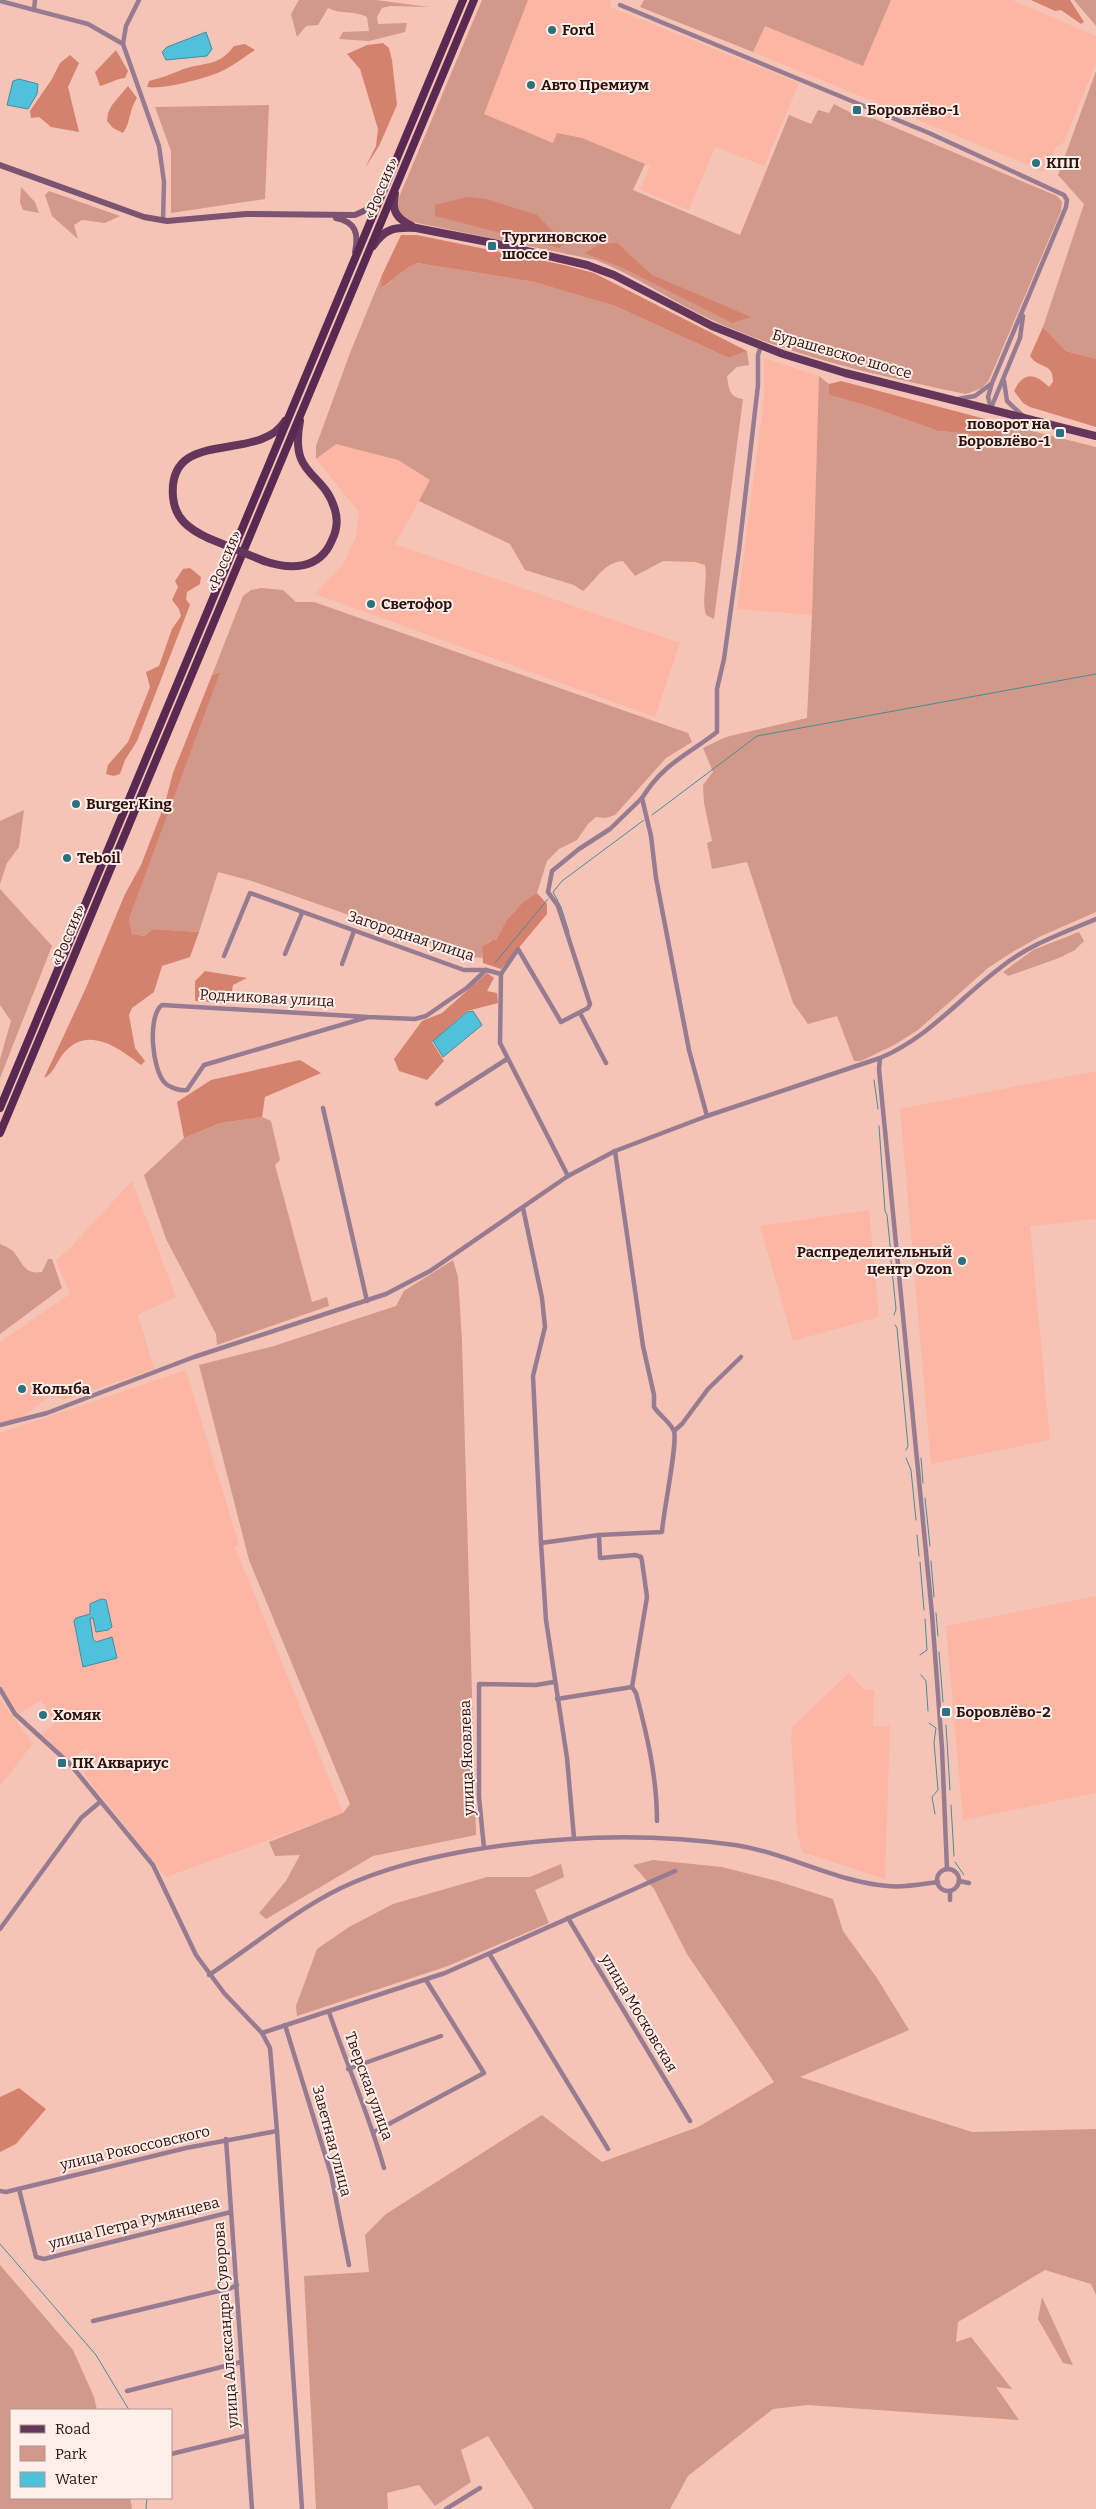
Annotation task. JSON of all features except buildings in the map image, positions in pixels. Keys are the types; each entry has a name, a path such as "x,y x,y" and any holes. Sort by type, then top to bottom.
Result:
{"highway":[{"name":"«Россия»","path":"0,1108 463,0"},
{"name":"«Россия»","path":"0,1134 474,0"}],"main road":[{"path":"0,165 144,217 163,220 246,214 353,215 364,212 388,180"},
{"name":"Бурашевское шоссе","path":"397,184 393,203 395,212 402,221 416,228"},
{"path":"325,216 345,220 355,229 358,240 352,267"},
{"name":"Бурашевское шоссе","path":"369,251 380,236 388,230 398,227 416,228 530,251 598,268 705,323 761,346 845,373 956,399 1096,436"},
{"path":"292,409 282,426 266,438 251,443 206,450 193,455 181,466 174,482 175,508 186,526 208,538 264,561 288,567 307,565 326,551 335,532 337,521 332,503 306,469 298,450 298,434 302,412"}],"street":[{"path":"34,10 35,0"},
{"path":"139,0 126,26 123,44 159,146 164,182 163,220"},
{"path":"0,1 88,24 123,44"},
{"path":"620,5 938,137 1059,191 1067,200 1066,207 992,383 988,397 991,408"},
{"path":"991,408 1020,338 1024,310"},
{"path":"568,1176 500,1043 501,974 518,949 561,1022 588,1008 590,1004 558,906 548,892 552,871 555,866 610,829 642,798 661,772 717,732 717,689 724,659 739,550 761,346"},
{"path":"1004,378 1007,401 1024,417"},
{"path":"956,399 975,396 992,383"},
{"path":"642,798 651,836 658,895 687,1042 707,1116"},
{"name":"Загородная улица","path":"224,956 250,894 464,970 486,970 501,974"},
{"path":"285,954 302,913"},
{"path":"0,1425 47,1413 194,1357 368,1301 414,1281 568,1176 615,1151 707,1116 880,1058 901,1048 920,1036 996,971 1019,954 1096,919"},
{"path":"342,964 354,931"},
{"name":"Родниковая улица","path":"368,1016 204,1064 189,1089 184,1091 165,1083 157,1064 153,1043 154,1022 157,1010 165,1005 368,1016 410,1019 426,1016 468,987 486,970"},
{"path":"580,1013 606,1063"},
{"path":"880,1058 879,1069 932,1614 942,1748 948,1869"},
{"path":"437,1104 507,1059"},
{"path":"323,1108 368,1301"},
{"path":"615,1151 643,1346 654,1395 654,1407 674,1432"},
{"path":"523,1208 542,1298 545,1327 533,1376 541,1543 546,1620 567,1758 574,1838"},
{"path":"541,1543 599,1535 662,1532 674,1432 708,1389 741,1357"},
{"path":"599,1535 600,1558 635,1555 640,1557 642,1561 647,1597 632,1687 636,1693 649,1741 657,1796 656,1821"},
{"name":"улица Яковлева","path":"484,1848 479,1797 478,1684 536,1685 554,1682"},
{"path":"557,1699 632,1687"},
{"path":"0,1689 15,1714 70,1764 153,1865 196,1955 209,1975 262,2033 270,2048 302,2509"},
{"path":"0,1929 81,1818 100,1802"},
{"path":"209,1975 306,1907 341,1888 392,1868 430,1858 538,1840 574,1838 657,1839 735,1845 780,1855 871,1884 895,1887 938,1882"},
{"path":"948,1869 957,1873 959,1881 956,1887 950,1890 943,1889 938,1882 939,1874 948,1869"},
{"path":"262,2033 426,1980 490,1955 675,1871"},
{"path":"959,1881 969,1883"},
{"path":"950,1890 950,1900"},
{"name":"улица Московская","path":"568,1918 690,2121"},
{"path":"490,1955 608,2149"},
{"path":"374,2132 484,2073 426,1980"},
{"name":"Тверская улица","path":"329,2012 348,2069 374,2132 384,2168"},
{"name":"Заветная улица","path":"286,2025 331,2174 349,2265"},
{"path":"348,2069 441,2036"},
{"name":"улица Рокоссовского","path":"0,2191 19,2189 226,2139 277,2131"},
{"name":"улица Александра Суворова","path":"226,2139 237,2285 245,2436 252,2509"},
{"name":"улица Петра Румянцева","path":"19,2189 36,2256 44,2259 231,2212"},
{"path":"93,2320 237,2285"},
{"path":"127,2391 241,2362"},
{"path":"172,2454 245,2436"},
{"path":"446,2509 480,2488"}],"shaded area":[{"path":"528,0 611,0 610,7 799,83 764,166 715,147 689,210 640,190 650,166 582,138 553,143 483,114"},
{"path":"891,0 1012,0 1096,36 1096,63 1064,142 1056,147 1045,172 753,52 764,25 863,66"},
{"path":"1031,0 1070,0 1084,22 1081,24 1061,10 1055,11"},
{"path":"383,43 389,48 392,60 397,105 379,146 365,168 376,146 378,129 360,69 347,54 367,45"},
{"path":"245,44 255,50 222,71 185,83 163,87 147,87 149,81 215,61 228,53 234,46"},
{"path":"116,50 128,71 125,78 100,86 95,72"},
{"path":"70,55 79,63 68,87 79,132 51,127 39,117 31,118 30,111 52,79 60,63"},
{"path":"128,86 137,98 123,133 113,128 107,121 112,105"},
{"path":"467,197 486,199 537,215 564,243 560,248 435,216 435,205"},
{"path":"401,235 417,235 564,265 594,273 747,351 729,358 615,306 534,282 417,263 407,268 381,288 382,275"},
{"path":"617,243 652,275 751,317 732,323 621,267 584,253 601,244"},
{"path":"1043,327 1066,351 1096,359 1096,427 1030,407 1023,403 1014,391 1021,380 1029,376 1044,382 1049,387 1053,382 1051,371 1037,363 1030,356"},
{"path":"764,358 819,376 812,615 737,609 764,398"},
{"path":"841,381 1012,426 996,440 976,443 972,434 938,431 868,406 829,395 829,384"},
{"path":"336,444 398,460 431,480 395,544 680,643 655,717 315,594 343,565 356,537 359,512 316,459"},
{"path":"190,568 201,577 200,584 187,592 186,599 190,605 137,741 125,760 120,774 114,776 106,774 108,765 128,742 150,687 146,672 159,666 172,629 181,616 179,609 172,600 178,587 175,581 183,569"},
{"path":"220,672 129,919 132,934 144,936 153,929 199,932 190,957 162,966 154,992 132,1008 129,1015 135,1048 145,1061 141,1065 123,1052 103,1042 82,1041 72,1045 63,1054 53,1071 44,1078 85,990 125,894 141,865 165,803 173,773 212,675"},
{"path":"537,893 547,904 547,914 501,969 483,963 482,947 492,940 496,940 506,921 523,902"},
{"path":"205,971 247,978 233,985 230,1003 195,1001 195,981"},
{"path":"487,973 494,978 487,991 497,993 498,1003 467,1011 432,1042 444,1061 427,1080 399,1071 394,1059 422,1021 442,1013"},
{"path":"300,1060 321,1073 265,1097 262,1117 221,1123 184,1138 177,1102 211,1080"},
{"path":"1096,1071 1096,1219 1030,1226 1050,1440 931,1464 900,1109"},
{"path":"132,1181 176,1297 138,1315 154,1369 63,1400 58,1397 48,1397 22,1418 0,1425 0,1342 70,1294 56,1260 71,1247"},
{"path":"869,1210 879,1317 793,1341 760,1226"},
{"path":"186,1370 239,1545 235,1547 343,1813 166,1877 83,1773 96,1764 87,1749 68,1759 42,1734 55,1723 41,1700 19,1714 0,1685 0,1433"},
{"path":"1096,1596 1096,1793 963,1820 946,1626"},
{"path":"849,1673 864,1690 874,1690 873,1726 890,1726 885,1879 802,1852 797,1832 791,1736 793,1726"},
{"path":"0,1700 33,1743 0,1786"},
{"path":"19,2088 46,2109 16,2144 0,2152 0,2097"}],"green space":[{"path":"299,0 376,0 429,7 390,6 382,8 377,17 378,24 407,23 405,32 369,41 339,39 343,32 369,31 367,17 328,8 318,25 306,26 297,37 291,14"},
{"path":"482,0 528,0 484,114 553,143 557,133 582,138 645,164 633,190 740,235 789,115 811,124 818,110 829,113 834,104 855,115 875,119 1057,196 1062,202 1061,211 989,380 982,388 966,394 838,364 744,334 684,306 611,266 596,260 408,221 399,214 397,202"},
{"path":"644,0 891,0 863,66 765,26 753,52 640,7"},
{"path":"1074,0 1096,0 1096,26"},
{"path":"1096,71 1096,359 1066,351 1043,327 1084,204 1058,175"},
{"path":"269,105 265,199 171,213 171,151 155,107"},
{"path":"21,187 35,202 39,213 23,210 20,202"},
{"path":"49,191 120,216 105,223 82,220 74,225 78,239 52,216 45,195"},
{"path":"417,263 534,282 615,306 729,358 747,351 749,365 737,367 727,376 732,394 743,399 714,619 706,615 705,609 705,565 695,562 663,561 635,576 623,561 616,562 605,568 583,591 574,585 525,570 510,544 419,501 430,480 398,460 336,444 316,459 316,446 350,353 382,275 382,288 406,269"},
{"path":"819,376 829,384 829,395 868,406 938,431 972,434 1004,432 1012,426 1096,447 1096,912 1039,937 1014,951 988,968 918,1030 894,1045 861,1061 854,1061 837,1016 808,1024 793,1003 747,862 712,869 707,843 712,841 704,803 703,785 713,772 703,748 726,737 807,718"},
{"path":"261,588 283,590 296,602 314,602 688,733 692,742 666,758 615,815 606,818 596,817 588,824 577,840 559,849 547,861 537,893 523,902 506,921 496,940 491,940 483,947 482,958 469,957 252,881 218,872 199,932 153,929 144,936 132,934 129,919 219,672 212,675 243,596 251,590"},
{"path":"24,810 19,847 7,863 0,884 0,821"},
{"path":"0,889 52,946 0,1078 0,1059 11,1021 0,1005"},
{"path":"1079,932 1084,941 1075,950 1059,958 1008,976 1003,972 1033,950"},
{"path":"262,1117 271,1121 280,1160 275,1165 312,1302 327,1297 329,1306 217,1345 216,1334 166,1239 144,1175 184,1138 221,1123"},
{"path":"0,1244 13,1251 25,1268 32,1272 42,1272 48,1259 52,1259 62,1288 0,1334"},
{"path":"453,1260 458,1277 462,1341 476,1835 373,1856 266,1919 259,1913 286,1881 300,1855 275,1856 269,1842 343,1813 350,1804 249,1560 199,1365 274,1346 396,1306 404,1291"},
{"path":"653,1860 722,1867 777,1881 833,1899 843,1931 877,1978 909,2030 800,2077 972,2132 1096,2129 1096,2295 1091,2284 1045,2270 958,2322 956,2342 971,2337 1012,2389 996,2387 1019,2420 808,2405 773,2409 688,2476 670,2509 534,2509 488,2436 461,2450 471,2482 435,2506 419,2485 387,2493 388,2509 316,2509 304,2276 369,2272 365,2235 386,2214 542,2115 602,2162 698,2127 774,2082 687,1954 654,1889 633,1865"},
{"path":"561,1864 564,1877 535,1890 549,1923 448,1966 297,2016 296,2006 317,1949 349,1927 393,1904 487,1877 530,1877"},
{"path":"0,2265 73,2350 94,2397 97,2409 10,2409 10,2499 130,2499 132,2509 0,2509"},
{"path":"1042,2297 1073,2365 1063,2363 1038,2319"}],"water":[{"path":"206,32 212,49 207,56 166,60 162,52 167,47"},
{"path":"19,79 38,84 37,94 28,109 7,105 13,81"},
{"path":"473,1011 482,1025 443,1057 433,1041 467,1012"},
{"path":"101,1599 106,1600 112,1627 108,1630 96,1632 93,1618 90,1618 93,1639 96,1642 112,1637 117,1658 83,1667 74,1621 76,1618 90,1614 90,1604"}],"waterway":[{"path":"652,815 757,736 1096,674"},
{"path":"569,932 561,907 553,892 562,881 644,820"},
{"path":"495,963 548,899"},
{"path":"874,1080 878,1109"},
{"path":"879,1126 885,1211 891,1254"},
{"path":"891,1260 896,1309 894,1315"},
{"path":"895,1325 897,1328 908,1446 906,1450"},
{"path":"906,1458 911,1470 916,1520"},
{"path":"921,1458 923,1483"},
{"path":"925,1498 930,1546"},
{"path":"917,1535 919,1556"},
{"path":"931,1561 934,1597"},
{"path":"920,1562 924,1610"},
{"path":"936,1613 938,1636"},
{"path":"920,1655 927,1650 925,1619"},
{"path":"939,1652 943,1702"},
{"path":"921,1675 926,1681 928,1711"},
{"path":"929,1723 936,1728 934,1742 938,1790 932,1797 935,1814"},
{"path":"946,1725 950,1790"},
{"path":"951,1805 954,1856"},
{"path":"955,1862 964,1875"},
{"path":"0,2244 96,2355 128,2409"},
{"path":"146,2509 147,2499"}],"place":[{"name":"Ford","path":"552,30"},
{"name":"Авто Премиум","path":"531,85"},
{"name":"Боровлёво-1","path":"857,110"},
{"name":"КПП","path":"1036,163"},
{"name":"Тургиновское шоссе","path":"492,246"},
{"name":"поворот на Боровлёво-1","path":"1060,433"},
{"name":"Светофор","path":"371,604"},
{"name":"Burger King","path":"76,804"},
{"name":"Teboil","path":"67,858"},
{"name":"Распределительный центр Ozon","path":"962,1261"},
{"name":"Колыба","path":"22,1389"},
{"name":"Боровлёво-2","path":"946,1712"},
{"name":"Хомяк","path":"43,1715"},
{"name":"ПК Аквариус","path":"62,1763"}]}
